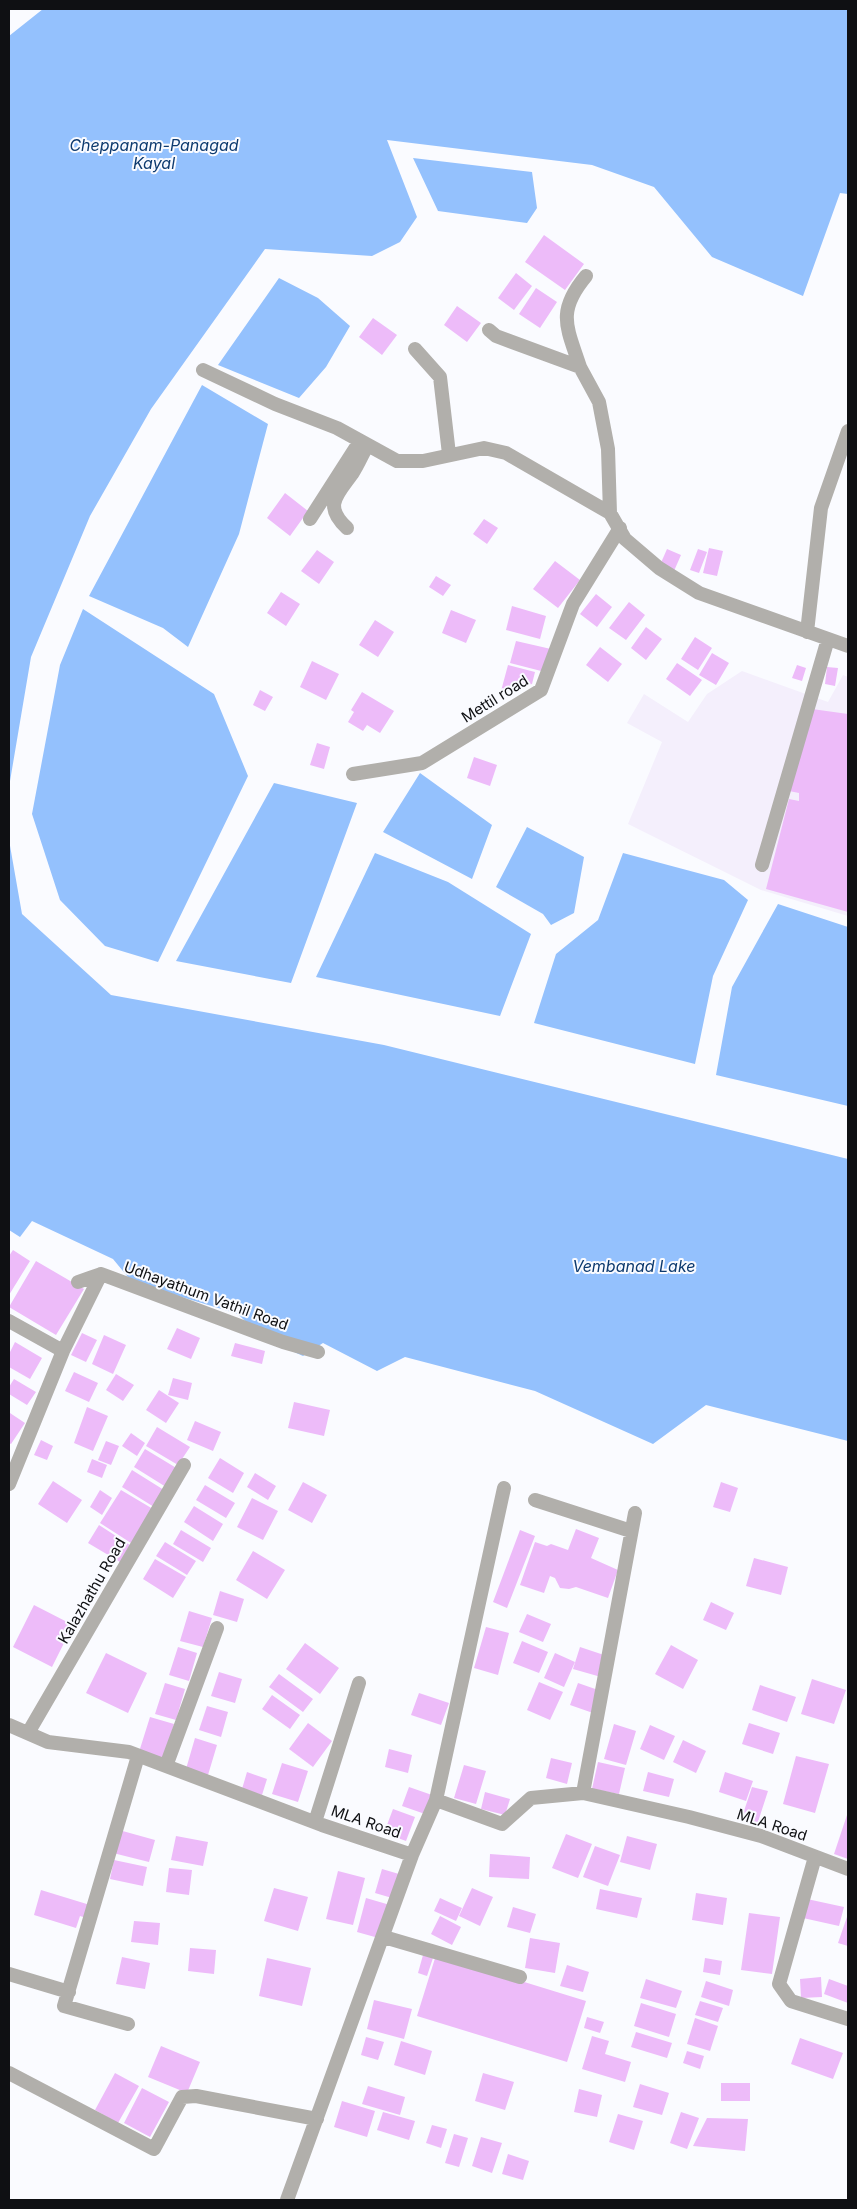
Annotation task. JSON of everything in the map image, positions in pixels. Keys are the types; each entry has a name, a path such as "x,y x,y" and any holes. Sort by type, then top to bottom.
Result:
{"street":[{"path":"586,276 572,293 565,319 580,367 599,402 608,449 610,512"},
{"path":"489,330 496,336 580,367"},
{"path":"415,349 440,377 448,454"},
{"path":"202,370 275,404 337,428 397,461 423,461 448,454 484,448 506,453 610,512 625,539 659,568 699,593 848,646"},
{"path":"807,632 821,508 848,431"},
{"path":"310,519 363,443"},
{"path":"347,528 337,518 333,505 338,492 353,472 363,443"},
{"name":"Mettil road","path":"353,774 422,763 541,690 572,604 620,528"},
{"path":"762,865 828,639"},
{"path":"78,1282 101,1274"},
{"name":"Udhayathum Vathil Road","path":"9,1484 63,1351 101,1274 283,1342 318,1352"},
{"path":"9,1320 63,1351"},
{"name":"Kalazhathu Road","path":"28,1733 184,1465"},
{"path":"436,1800 504,1488"},
{"path":"535,1500 631,1531"},
{"path":"583,1793 635,1513"},
{"path":"166,1766 217,1628"},
{"path":"315,1822 359,1683"},
{"name":"MLA Road","path":"9,1725 48,1742 129,1752 315,1822 412,1855 436,1800 502,1824 531,1798 583,1793 689,1816 761,1836 848,1869"},
{"path":"128,2024 64,2006 138,1756"},
{"path":"287,2200 384,1937 412,1855"},
{"path":"815,1856 779,1984 792,2001 848,2019"},
{"path":"384,1937 520,1977"},
{"path":"9,1974 69,1992"},
{"path":"9,2073 154,2149 182,2097 196,2096 317,2119"}],"shaded area":[{"path":"742,671 828,702 843,675 848,677 848,916 761,890 628,824 662,742 627,723 644,694 688,722 707,694"}],"water":[{"name":"Cheppanam-Panagad Kayal","path":"43,9 848,9 848,194 840,193 803,296 712,257 654,187 592,165 387,140 417,217 400,242 372,256 265,249 151,409 90,516 31,657 9,787 9,36"},
{"path":"413,158 532,172 537,208 527,223 438,211"},
{"path":"279,278 318,298 350,326 326,367 299,398 218,365"},
{"path":"202,385 268,424 239,534 188,647 163,628 89,596"},
{"path":"83,609 214,694 248,776 158,962 105,946 60,900 32,814 60,665"},
{"path":"420,773 492,825 472,879 383,832"},
{"path":"274,783 357,803 291,983 176,961"},
{"path":"527,827 584,857 574,913 551,925 543,914 496,887"},
{"name":"Vembanad Lake","path":"9,840 22,914 111,995 384,1045 848,1159 848,1441 706,1405 653,1444 535,1391 405,1357 377,1371 323,1343 303,1356 261,1337 238,1314 132,1282 113,1259 32,1221 20,1237 9,1230"},
{"path":"375,853 448,882 531,934 500,1016 316,977"},
{"path":"623,853 724,880 748,900 713,976 695,1064 534,1023 556,954 598,920"},
{"path":"778,904 848,927 848,1106 716,1075 732,987"}],"building":[{"path":"544,235 584,264 565,290 525,262"},
{"path":"516,273 532,286 514,310 498,298"},
{"path":"536,288 557,302 540,328 519,314"},
{"path":"457,306 481,323 467,342 444,325"},
{"path":"373,318 397,335 382,355 359,337"},
{"path":"285,493 308,511 290,536 267,518"},
{"path":"484,519 498,528 487,544 473,534"},
{"path":"709,548 723,551 717,576 703,573"},
{"path":"667,549 681,555 674,571 660,565"},
{"path":"698,549 707,552 699,573 690,570"},
{"path":"317,550 334,562 319,584 301,571"},
{"path":"555,561 580,580 558,608 533,589"},
{"path":"436,576 451,585 443,596 429,587"},
{"path":"281,592 300,604 286,626 267,613"},
{"path":"596,594 612,607 597,627 580,614"},
{"path":"629,602 645,615 626,640 609,628"},
{"path":"512,606 546,616 540,639 506,630"},
{"path":"451,610 476,620 466,643 442,633"},
{"path":"375,620 394,632 378,657 359,645"},
{"path":"646,627 662,639 646,660 631,648"},
{"path":"695,637 712,648 698,670 681,659"},
{"path":"516,641 551,649 545,672 510,663"},
{"path":"600,647 622,664 608,682 586,665"},
{"path":"712,653 729,663 716,685 699,675"},
{"path":"312,661 339,674 326,700 300,687"},
{"path":"677,663 702,680 690,696 666,679"},
{"path":"508,665 535,672 532,684 501,691"},
{"path":"797,665 806,668 802,681 792,678"},
{"path":"827,667 838,668 835,686 825,684"},
{"path":"260,690 273,697 265,711 253,705"},
{"path":"362,692 394,711 380,733 367,725 363,731 348,722 354,712 351,710"},
{"path":"812,709 848,714 848,912 766,889 789,799 799,801 799,793 789,791"},
{"path":"317,743 330,747 324,769 310,765"},
{"path":"474,757 497,765 490,786 467,778"},
{"path":"13,1250 30,1261 9,1295 9,1256"},
{"path":"36,1261 84,1289 56,1335 9,1307"},
{"path":"177,1328 200,1338 191,1359 167,1349"},
{"path":"82,1333 97,1340 86,1362 71,1355"},
{"path":"104,1335 126,1345 113,1374 92,1364"},
{"path":"15,1342 42,1358 30,1379 9,1367 9,1354"},
{"path":"235,1343 265,1351 262,1364 231,1356"},
{"path":"74,1372 98,1383 89,1402 65,1391"},
{"path":"116,1374 134,1385 123,1401 106,1390"},
{"path":"173,1378 192,1383 188,1400 168,1395"},
{"path":"14,1379 36,1392 27,1405 9,1394 9,1387"},
{"path":"159,1390 179,1403 166,1423 146,1410"},
{"path":"294,1402 330,1410 324,1436 288,1428"},
{"path":"87,1407 108,1416 93,1451 74,1443"},
{"path":"10,1413 25,1423 11,1444 9,1443"},
{"path":"195,1421 221,1432 213,1451 187,1440"},
{"path":"157,1427 190,1447 178,1465 146,1446"},
{"path":"131,1433 145,1443 137,1456 122,1446"},
{"path":"41,1440 53,1446 47,1460 34,1455"},
{"path":"106,1441 119,1446 111,1465 98,1460"},
{"path":"145,1449 178,1469 166,1487 134,1467"},
{"path":"220,1458 244,1473 233,1493 208,1478"},
{"path":"92,1459 107,1465 102,1478 87,1472"},
{"path":"132,1470 164,1490 154,1507 122,1487"},
{"path":"255,1473 276,1486 268,1500 247,1487"},
{"path":"53,1481 82,1500 67,1523 38,1504"},
{"path":"303,1482 327,1495 312,1523 288,1510"},
{"path":"721,1482 738,1488 730,1512 713,1507"},
{"path":"205,1485 235,1503 226,1518 196,1500"},
{"path":"100,1490 112,1498 102,1515 90,1507"},
{"path":"121,1490 153,1509 131,1543 100,1523"},
{"path":"252,1498 278,1511 263,1540 237,1527"},
{"path":"194,1506 223,1524 213,1541 184,1522"},
{"path":"99,1525 130,1545 120,1562 88,1543"},
{"path":"576,1529 599,1538 591,1558 618,1570 608,1598 576,1587 569,1589 560,1588 555,1578 550,1576 544,1593 520,1585 535,1542 547,1546 551,1544 568,1550"},
{"path":"181,1530 211,1548 203,1562 173,1544"},
{"path":"520,1530 535,1536 507,1608 493,1602"},
{"path":"165,1542 196,1561 187,1575 156,1556"},
{"path":"253,1551 285,1570 267,1599 236,1580"},
{"path":"754,1558 788,1567 781,1595 746,1586"},
{"path":"155,1559 186,1577 173,1598 143,1579"},
{"path":"220,1591 244,1599 237,1622 213,1615"},
{"path":"711,1602 734,1613 726,1630 703,1620"},
{"path":"34,1605 73,1625 52,1667 13,1647"},
{"path":"189,1611 212,1618 203,1647 180,1641"},
{"path":"527,1614 551,1624 543,1642 519,1632"},
{"path":"486,1627 509,1633 498,1675 474,1668"},
{"path":"522,1641 548,1652 539,1673 513,1663"},
{"path":"305,1643 339,1668 320,1694 286,1669"},
{"path":"671,1645 698,1660 683,1689 655,1674"},
{"path":"178,1647 197,1653 189,1681 169,1675"},
{"path":"580,1647 607,1656 601,1677 573,1669"},
{"path":"106,1653 147,1673 128,1713 86,1693"},
{"path":"555,1653 575,1662 564,1687 544,1678"},
{"path":"219,1672 242,1679 235,1703 211,1696"},
{"path":"279,1674 313,1699 303,1712 269,1687"},
{"path":"812,1679 846,1690 834,1724 801,1714"},
{"path":"539,1682 563,1692 550,1720 527,1710"},
{"path":"165,1683 185,1689 176,1720 155,1714"},
{"path":"578,1683 601,1691 593,1713 570,1705"},
{"path":"760,1685 796,1697 787,1722 752,1710"},
{"path":"419,1693 449,1703 441,1725 411,1715"},
{"path":"272,1695 300,1715 290,1729 262,1709"},
{"path":"207,1706 228,1712 221,1737 199,1730"},
{"path":"150,1717 174,1724 164,1760 139,1752"},
{"path":"308,1723 332,1741 313,1767 289,1749"},
{"path":"749,1723 780,1733 773,1754 742,1744"},
{"path":"614,1724 636,1731 626,1765 604,1759"},
{"path":"650,1725 675,1736 664,1760 640,1749"},
{"path":"195,1738 217,1745 208,1775 186,1769"},
{"path":"683,1740 706,1751 696,1773 673,1762"},
{"path":"389,1749 412,1755 408,1773 385,1767"},
{"path":"796,1756 829,1764 815,1813 783,1804"},
{"path":"551,1758 572,1763 567,1784 546,1778"},
{"path":"598,1762 625,1768 619,1794 592,1789"},
{"path":"282,1763 308,1771 298,1802 272,1794"},
{"path":"464,1765 486,1771 476,1804 454,1798"},
{"path":"247,1772 267,1779 262,1795 242,1789"},
{"path":"648,1772 674,1779 669,1797 643,1791"},
{"path":"725,1772 753,1781 746,1801 719,1792"},
{"path":"409,1787 432,1795 425,1814 402,1806"},
{"path":"752,1787 768,1791 757,1825 741,1820"},
{"path":"485,1792 510,1799 505,1815 481,1809"},
{"path":"393,1809 415,1817 406,1841 384,1833"},
{"path":"848,1812 848,1859 834,1854"},
{"path":"119,1830 155,1840 149,1862 113,1853"},
{"path":"566,1834 592,1844 578,1878 552,1868"},
{"path":"176,1836 208,1842 203,1866 171,1860"},
{"path":"627,1836 657,1844 650,1870 620,1862"},
{"path":"595,1846 620,1855 608,1886 583,1877"},
{"path":"490,1854 530,1857 529,1879 489,1877"},
{"path":"114,1860 147,1867 143,1886 110,1879"},
{"path":"169,1868 192,1870 189,1895 166,1892"},
{"path":"382,1869 399,1874 392,1898 375,1893"},
{"path":"338,1871 365,1878 353,1925 326,1919"},
{"path":"274,1888 308,1897 298,1931 264,1921"},
{"path":"472,1888 493,1897 480,1926 459,1916"},
{"path":"600,1889 642,1898 637,1918 596,1909"},
{"path":"41,1890 90,1905 86,1918 80,1916 76,1928 34,1915"},
{"path":"696,1893 727,1898 723,1925 692,1920"},
{"path":"366,1898 390,1905 382,1939 357,1932"},
{"path":"440,1898 462,1908 456,1921 434,1911"},
{"path":"807,1899 844,1907 839,1926 803,1918"},
{"path":"513,1907 536,1914 530,1933 507,1927"},
{"path":"749,1913 780,1917 772,1974 741,1970"},
{"path":"848,1914 848,1946 838,1943"},
{"path":"440,1916 461,1927 452,1945 431,1934"},
{"path":"134,1921 160,1923 158,1945 131,1942"},
{"path":"530,1938 560,1943 555,1973 525,1968"},
{"path":"190,1948 216,1950 214,1974 188,1971"},
{"path":"423,1955 433,1958 427,1976 418,1973"},
{"path":"436,1955 586,2001 567,2062 417,2016"},
{"path":"122,1957 150,1963 145,1989 116,1984"},
{"path":"267,1958 311,1968 302,2006 259,1996"},
{"path":"705,1958 722,1961 720,1975 703,1972"},
{"path":"567,1965 589,1972 583,1992 560,1986"},
{"path":"821,1977 822,1997 801,1998 800,1979"},
{"path":"646,1979 682,1991 676,2008 640,1998"},
{"path":"829,1979 848,1986 848,2003 824,1994"},
{"path":"706,1981 733,1990 729,2006 701,1997"},
{"path":"374,2000 412,2009 404,2039 367,2029"},
{"path":"700,2001 723,2008 718,2022 695,2015"},
{"path":"641,2003 676,2014 669,2037 634,2026"},
{"path":"587,2017 604,2022 600,2033 584,2028"},
{"path":"695,2018 718,2026 710,2051 687,2044"},
{"path":"636,2032 672,2043 667,2058 631,2047"},
{"path":"592,2036 609,2041 605,2054 631,2062 625,2082 582,2069"},
{"path":"366,2037 384,2042 378,2060 361,2055"},
{"path":"800,2038 843,2053 833,2079 791,2064"},
{"path":"401,2041 432,2051 425,2075 394,2065"},
{"path":"161,2046 200,2062 187,2093 148,2077"},
{"path":"687,2051 704,2056 700,2069 683,2063"},
{"path":"115,2073 139,2086 118,2123 95,2110"},
{"path":"483,2073 514,2082 505,2110 475,2101"},
{"path":"721,2083 750,2083 750,2101 721,2101"},
{"path":"640,2084 669,2093 662,2115 633,2107"},
{"path":"368,2086 405,2097 400,2115 362,2104"},
{"path":"142,2088 169,2102 150,2137 124,2123"},
{"path":"579,2089 602,2095 597,2117 574,2112"},
{"path":"342,2101 375,2111 367,2137 334,2127"},
{"path":"383,2112 415,2121 409,2140 377,2130"},
{"path":"681,2112 699,2118 687,2149 670,2143"},
{"path":"618,2114 643,2121 634,2150 609,2142"},
{"path":"707,2118 748,2119 745,2151 693,2146"},
{"path":"432,2125 447,2129 441,2148 426,2143"},
{"path":"454,2134 468,2138 459,2167 445,2163"},
{"path":"481,2137 502,2143 492,2173 472,2166"},
{"path":"508,2154 529,2161 523,2180 502,2174"}]}
